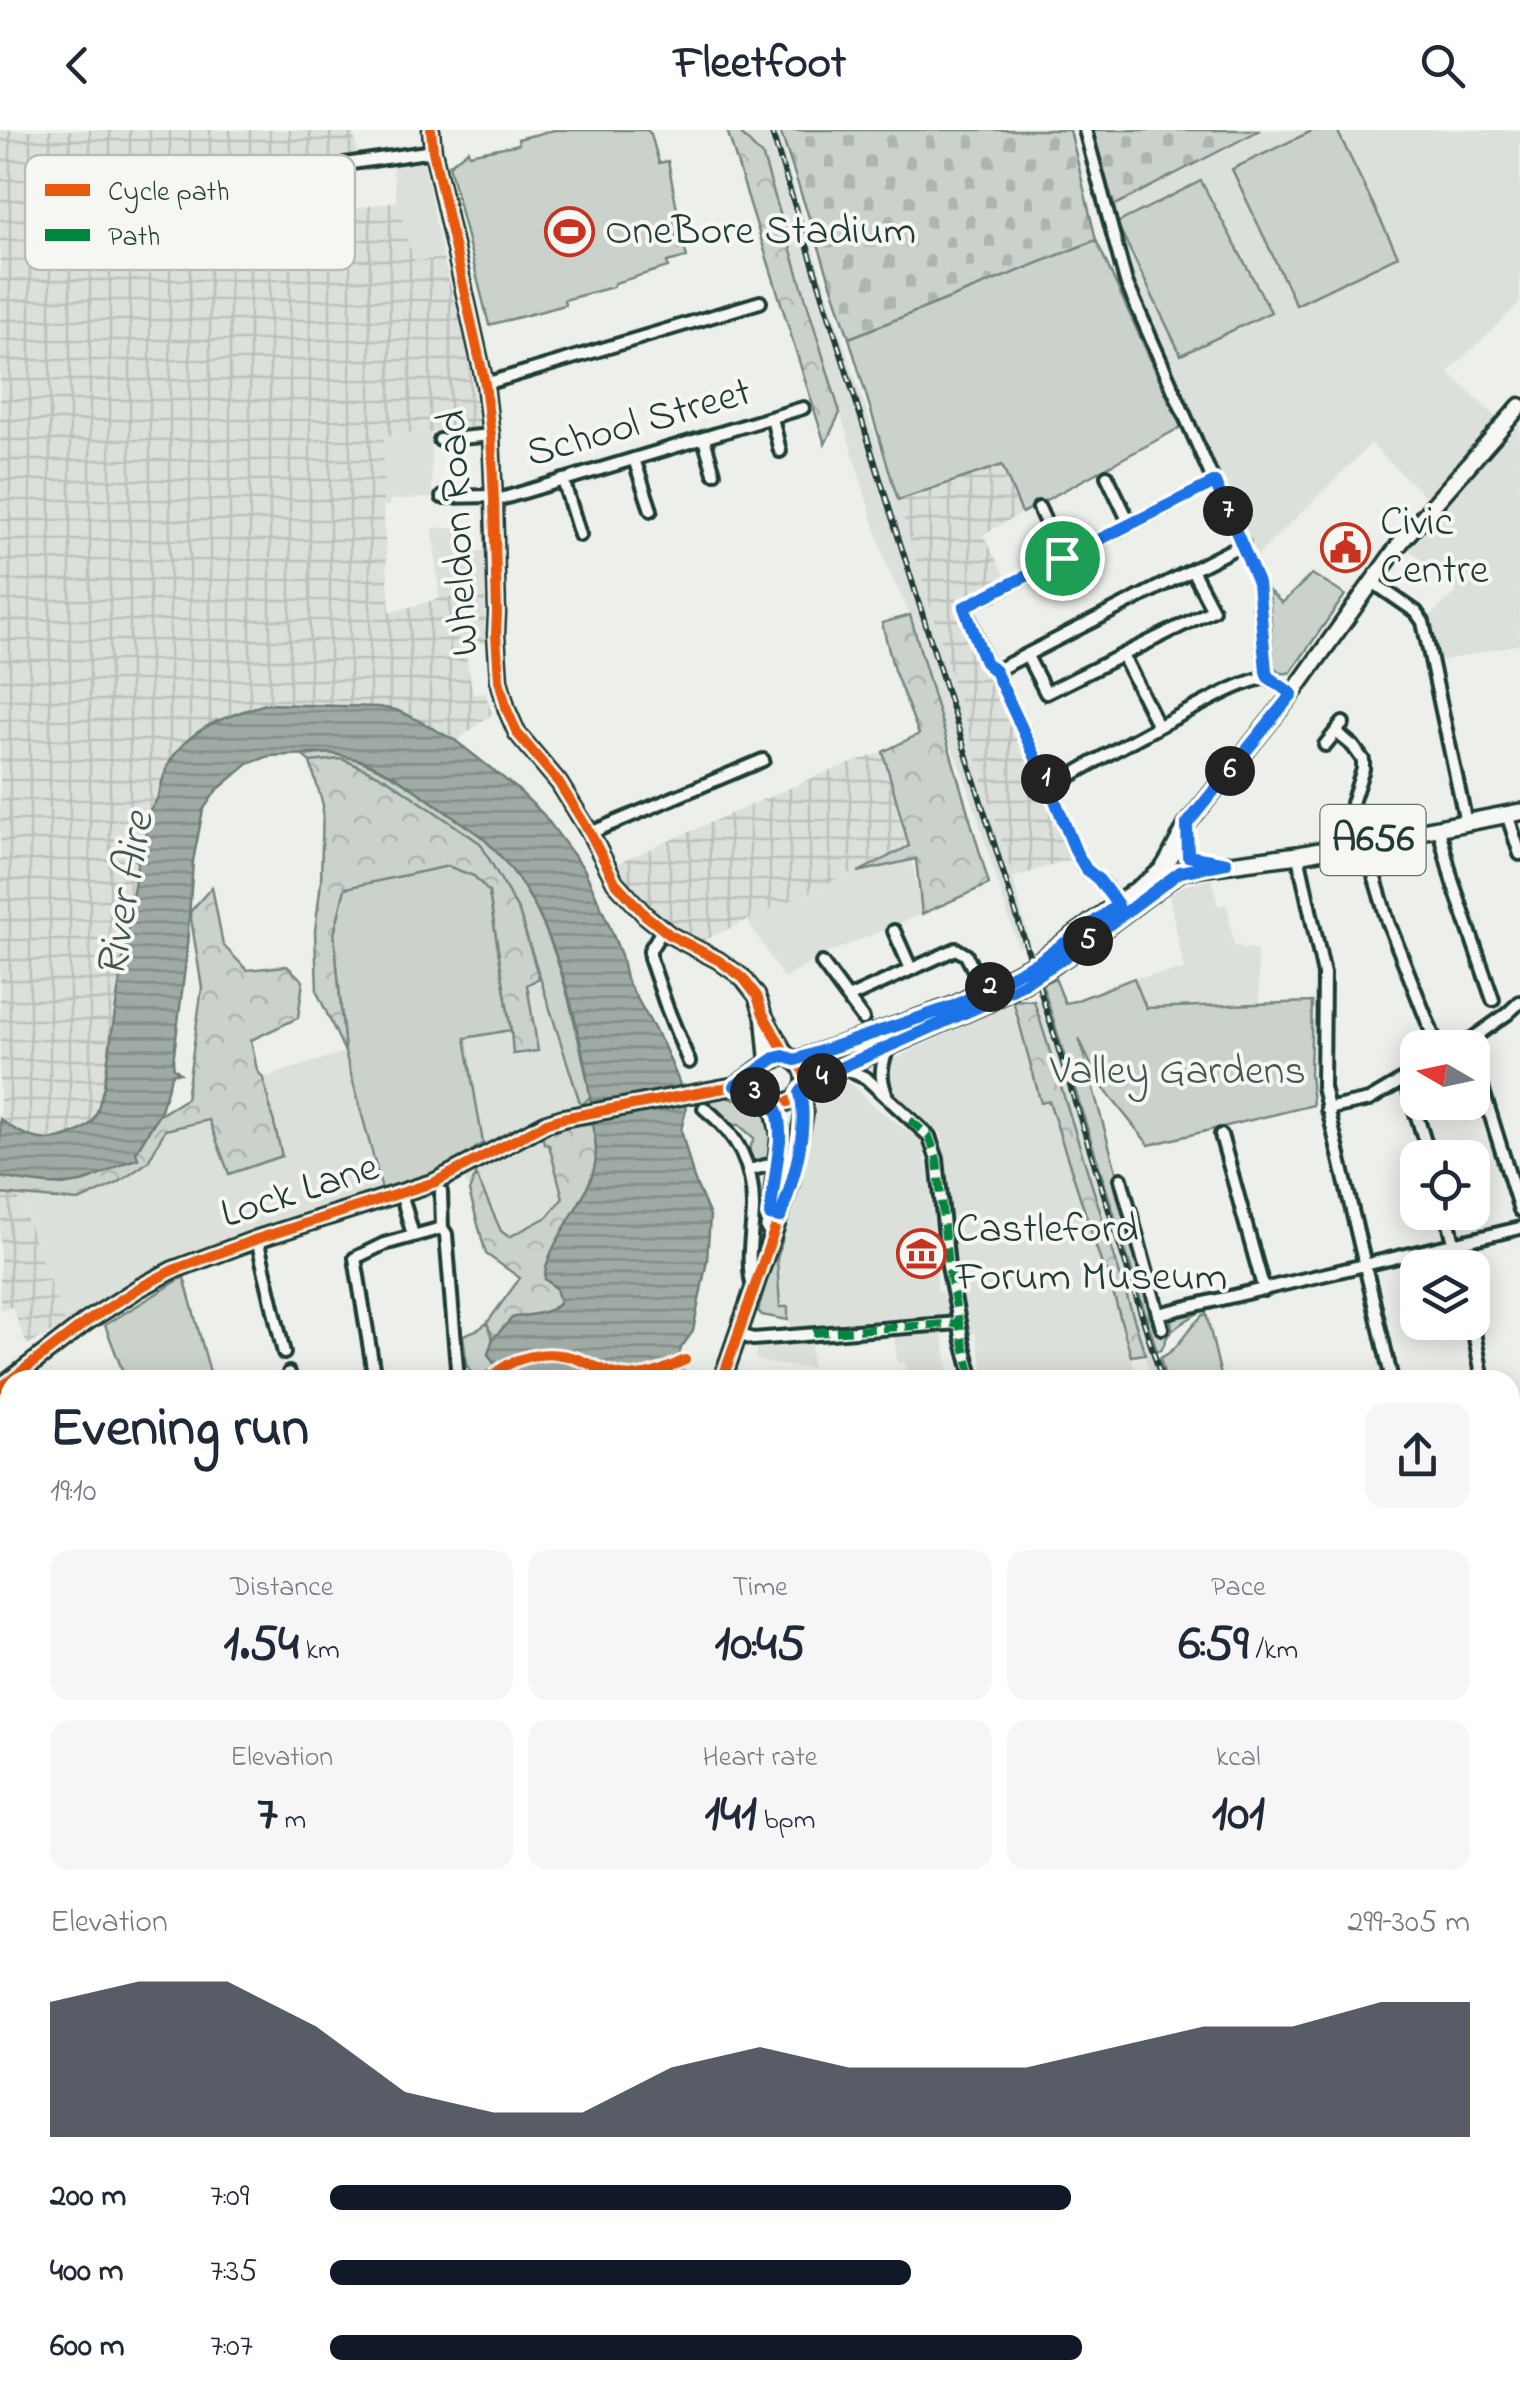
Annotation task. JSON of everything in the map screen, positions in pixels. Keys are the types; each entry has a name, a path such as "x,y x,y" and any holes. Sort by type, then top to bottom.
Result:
{"main road":[{"name":"A656","path":"735,1086 775,1058 791,1059 954,1006 1002,995 1067,956 1180,861 1226,863 1298,855 1514,813"},
{"name":"A656","path":"735,1086 786,1102 842,1067 982,999 1123,910"},
{"path":"725,1370 802,1134 805,1076 791,1059"},
{"path":"766,1064 759,1082 780,1129 775,1216"},
{"name":"Lock Lane","path":"24,1370 139,1288 173,1270 436,1182 562,1118 735,1086"}],"street":[{"name":"Wheldon Road","path":"431,130 485,384 491,435 496,634 507,710 516,733 559,784 590,833 615,882 663,930 743,978 791,1059"},
{"path":"1085,130 1126,282 1258,583 1268,677 1292,694"},
{"path":"355,163 433,152"},
{"path":"485,384 760,302"},
{"path":"1180,861 1187,824 1292,694 1401,542 1520,406"},
{"name":"School Street","path":"442,497 493,498 704,440 802,408"},
{"path":"772,418 780,451"},
{"path":"440,440 491,435"},
{"path":"704,440 714,473"},
{"path":"634,459 651,510"},
{"path":"1107,476 1130,524"},
{"path":"563,480 580,535"},
{"path":"1123,910 1076,852 995,671 985,662 964,607 1215,482"},
{"path":"1039,508 1062,558"},
{"path":"995,671 1242,544"},
{"path":"1028,656 1046,694 1212,610 1192,570"},
{"path":"1371,581 1416,612 1423,622 1466,823"},
{"path":"1126,662 1158,726"},
{"path":"1050,788 1158,726 1238,686 1268,677"},
{"path":"1325,745 1340,728 1362,760 1363,769 1352,803 1361,842 1431,1030"},
{"path":"590,833 763,760"},
{"path":"1514,813 1520,854"},
{"path":"1439,828 1452,880 1493,1000"},
{"path":"1298,855 1324,974 1322,1087 1390,1370"},
{"path":"663,930 650,950 650,958 689,1062"},
{"path":"894,931 911,969"},
{"path":"848,998 956,950 966,955 982,999"},
{"path":"822,963 863,1019"},
{"path":"1486,1030 1520,1002"},
{"name":"Wheldon Road","path":"763,1014 766,1064"},
{"path":"889,1047 881,1073 892,1103"},
{"path":"842,1067 866,1078 929,1136 937,1159 948,1266 971,1370"},
{"path":"1327,1108 1369,1100 1400,1081"},
{"path":"704,1108 728,1129 749,1170 753,1212 748,1254 753,1290"},
{"path":"1490,1113 1520,1210"},
{"path":"1221,1135 1264,1290"},
{"path":"749,1170 777,1162"},
{"path":"1120,1179 1162,1328"},
{"path":"441,1192 457,1370"},
{"path":"401,1193 413,1235"},
{"path":"753,1212 775,1216"},
{"path":"373,1370 355,1258 384,1244 442,1228"},
{"path":"1158,1314 1520,1228"},
{"path":"1451,1230 1457,1250"},
{"path":"257,1239 284,1353"},
{"path":"738,1334 753,1339 959,1323"},
{"path":"1475,1340 1481,1370"}],"shaded area":[{"path":"0,130 353,130 358,155 355,156 25,155 25,270 355,270 355,208 397,201 415,261 443,258 464,336 480,428 384,436 383,506 390,612 485,587 485,643 464,645 473,694 485,692 492,714 456,741 396,710 266,704 229,715 179,747 146,819 148,826 138,859 97,1112 89,1126 60,1139 29,1137 0,1119"},
{"path":"737,130 778,130 853,372 898,500 1030,943 1018,947 910,615 886,564 763,157"},
{"path":"1260,130 1520,130 1520,303 1448,372 1498,419 1428,499 1371,444 1255,558 1128,270 1111,207"},
{"path":"419,159 424,163 443,258 415,261 397,201 392,164"},
{"path":"1520,424 1520,644 1432,663 1423,622 1457,592 1406,547"},
{"path":"431,432 432,498 390,500 389,506 383,506 383,436"},
{"path":"1003,465 1022,513 983,535 1006,578 958,600 980,666 1074,858 1013,878 898,500"},
{"path":"433,528 461,528 463,552 485,551 485,587 439,600"},
{"path":"266,704 378,707 412,717 456,741 516,788 543,814 584,869 621,955 626,979 664,1046 679,1082 686,1110 681,1130 694,1179 710,1216 707,1260 693,1331 678,1360 685,1365 683,1370 498,1370 488,1354 493,1339 512,1318 544,1312 560,1303 556,1288 545,1279 546,1267 590,1182 596,1158 579,1037 552,946 529,896 507,864 481,836 395,776 364,761 330,753 269,756 248,764 216,791 203,810 193,861 173,1062 180,1073 171,1077 161,1110 136,1152 138,1159 77,1183 44,1184 0,1177 0,1119 24,1134 50,1140 80,1131 95,1116 104,1086 138,859 148,826 147,813 180,747 205,728"},
{"path":"883,752 909,846 698,943 647,911 614,865 826,772"},
{"path":"909,846 922,914 826,954 784,979 747,920"},
{"path":"1212,879 1218,906 1227,904 1234,946 1257,952 1260,1004 1146,1008 1134,978 1184,970 1169,895 1183,886"},
{"path":"539,978 581,1103 582,1167 553,1226 501,1259 464,1178 483,1143 464,1037 511,1030 513,1054 527,984"},
{"path":"1046,997 1163,1370 1149,1370 1034,1001"},
{"path":"1013,1000 1041,1102 1049,1101 1107,1271 1135,1370 984,1370 959,1289 941,1134 898,1097 891,1086 889,1070 895,1059"},
{"path":"345,1052 382,1189 233,1238 144,1275 66,1325 18,1196 79,1201 148,1162 165,1130 209,1120 282,1155 263,1078"},
{"path":"846,1082 921,1141 928,1171 938,1291 942,1291 947,1318 790,1328 790,1307 781,1307 777,1259 815,1106"},
{"path":"0,1194 18,1196 66,1325 27,1345 12,1307 0,1310"},
{"path":"942,1332 949,1370 906,1370 905,1363 897,1363 894,1335"},
{"path":"811,1341 812,1368 755,1359 759,1344"}],"green space":[{"name":"OneBore Stadium","path":"554,130 647,130 659,163 668,161 678,215 672,217 679,248 684,247 687,257 613,287 564,300 565,305 489,325 449,165 468,150 469,154 519,144 518,139"},
{"path":"727,130 737,130 763,157 840,413 825,444"},
{"path":"780,130 1070,130 1096,240 849,338"},
{"path":"1089,130 1260,130 1111,207"},
{"path":"1314,130 1337,130 1398,256 1296,305 1232,169"},
{"path":"1201,181 1271,312 1181,355 1117,223"},
{"path":"1096,240 1181,427 1022,513 1002,465 898,500 849,338"},
{"path":"1312,574 1345,595 1291,672 1281,673 1274,666 1269,591 1282,603"},
{"path":"910,615 989,884 922,914 916,859 858,872 909,846 883,752 919,734 894,670 882,623"},
{"path":"330,753 360,761 401,781 483,838 507,863 543,924 567,992 591,1096 581,1106 519,912 480,843 387,779 342,759 310,762 303,756"},
{"path":"342,759 387,779 480,843 519,912 539,978 527,985 538,1051 513,1054 489,892 474,876 448,866 345,888 334,934 345,1052 317,992 315,931 323,805 310,762"},
{"path":"448,866 474,876 489,892 511,1030 465,1038 483,1143 444,1170 382,1189 345,1052 334,934 345,888"},
{"path":"212,887 223,945 247,970 287,966 303,981 298,1018 251,1040 282,1156 229,1174 209,1120 165,1130 148,1162 118,1183 79,1201 0,1194 0,1177 63,1185 91,1179 136,1156 158,1116 186,1099 202,988 190,912"},
{"name":"Valley Gardens","path":"1055,978 1065,1003 1134,978 1146,1008 1312,1002 1313,1105 1149,1145 1098,1081 1079,1038 1161,1332 1172,1328 1174,1313 1197,1308 1198,1313 1170,1333 1161,1350 1157,1351 1042,984"},
{"path":"1013,1000 1034,1001 1145,1354 1131,1356 1107,1271 1049,1101 1041,1103"},
{"path":"719,1096 754,1103 771,1116 774,1154 766,1161 754,1162 749,1158 754,1138 709,1106 707,1098"},
{"path":"594,1123 596,1158 592,1179 555,1249 545,1279 556,1288 560,1302 544,1312 512,1318 493,1339 487,1323 520,1278 486,1254 469,1191 476,1175 501,1231 509,1237 547,1217 563,1198 549,1145 541,1135 567,1126"},
{"path":"782,1241 777,1259 780,1307 788,1307 788,1320 758,1311 776,1244"},
{"path":"184,1277 209,1370 122,1370 105,1325"},
{"path":"1206,1313 1220,1370 1163,1370 1160,1358 1174,1349"},
{"path":"487,1323 493,1339 488,1354 496,1367 490,1370 470,1370 467,1366 463,1335"}],"pier":[{"path":"535,1352 569,1354 607,1370 592,1370 547,1357 523,1361 504,1370 494,1368"},
{"path":"682,1357 686,1361 672,1370 658,1370"}],"railway":[{"path":"771,130 1159,1370"}],"marked path":[{"path":"910,1120 929,1136 937,1159 948,1266 970,1370"},
{"path":"813,1333 959,1323"}],"cycle path":[{"path":"431,130 485,384 491,435 499,680 507,710 517,733 559,783 615,882 670,935 743,978 757,996 787,1057"},
{"path":"23,1370 86,1322 173,1270 435,1182 547,1123 735,1086 769,1062 778,1058 795,1060 805,1077 802,1091 787,1102 772,1100 762,1087 763,1067"},
{"path":"725,1370 790,1185 804,1114 801,1093"},
{"path":"500,1370 526,1357 548,1354 570,1357 604,1370"},
{"path":"663,1370 685,1360"}],"place":[{"name":"OneBore Stadium","path":"570,232"},
{"name":"Civic Centre","path":"1345,547"},
{"name":"Castleford Forum Museum","path":"921,1254"}],"route":[{"path":"1215,482 1258,583 1268,677 1292,694 1187,824 1188,856 1226,863 1180,872 1023,984 842,1067 803,1089 802,1134 790,1185 780,1217 770,1215 780,1141 776,1110 766,1096 735,1086 775,1058 795,1060 954,1006 1038,962 1118,905 1076,852 995,671 985,662 964,607 1062,558 1215,482"}],"water label":[{"name":"River Aire","path":"127,895"}]}
